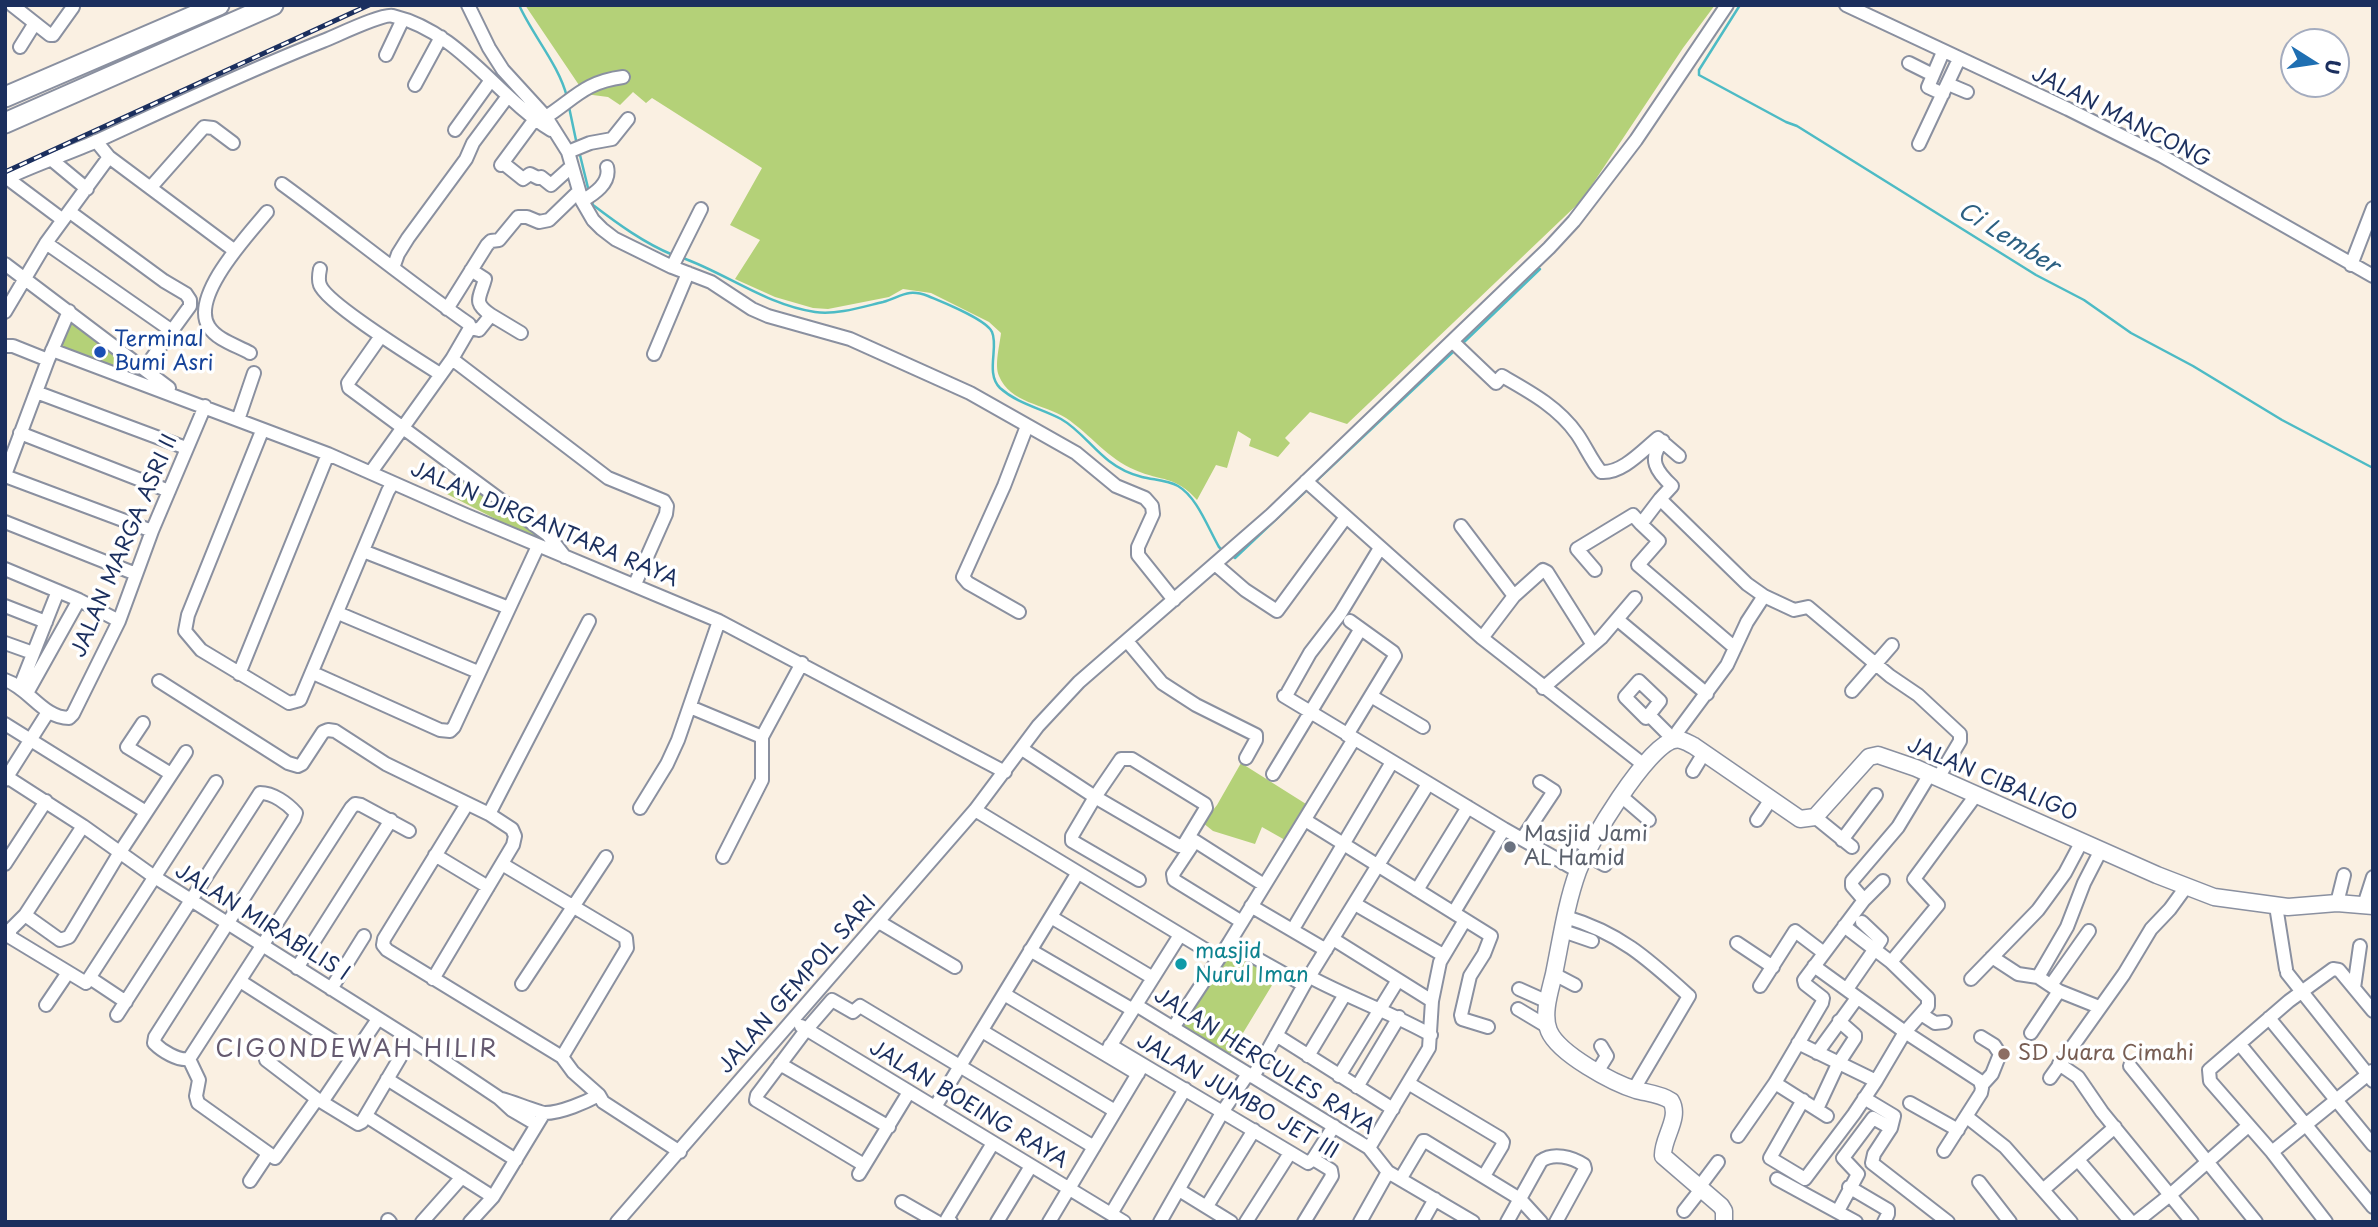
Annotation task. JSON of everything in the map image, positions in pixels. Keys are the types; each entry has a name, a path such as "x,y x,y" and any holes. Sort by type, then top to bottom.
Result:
{"highway":[{"path":"5,97 219,5"},
{"path":"5,122 273,5"}],"main road":[{"path":"1724,1222 1721,1206 1699,1191 1663,1156 1665,1138 1674,1112 1671,1101 1634,1089 1597,1072 1558,1043 1548,1027 1548,1002 1565,924 1578,871 1587,850 1644,765 1675,740 1684,741 1704,752 1800,820 1815,817"},
{"name":"JALAN CIBALIGO","path":"1815,817 1873,755 1934,776 2214,897 2282,906 2337,903 2368,905"}],"street":[{"path":"12,5 47,34 53,35 73,8"},
{"path":"468,5 503,70 540,118 575,148"},
{"name":"JALAN GEMPOL SARI","path":"617,1222 799,1025 879,922 973,813 1052,709 1079,682 1233,547 1311,485 1380,408 1456,346 1574,221 1636,141 1727,5"},
{"name":"JALAN MANCONG","path":"1846,5 2162,156 2373,276"},
{"path":"6,178 96,141 281,57 388,15 429,29 441,37 467,56 508,96 540,118"},
{"path":"386,55 403,19"},
{"path":"20,47 35,23"},
{"path":"415,85 441,37"},
{"path":"1943,52 1929,88 1966,92"},
{"path":"1920,144 1959,59"},
{"path":"1909,63 1933,75"},
{"path":"572,166 551,185 541,177 530,174 523,178 502,164 540,118 595,83 623,78"},
{"path":"455,130 491,80"},
{"path":"393,268 402,248 508,96"},
{"path":"575,148 612,139 628,120"},
{"path":"151,187 204,127 213,128 233,143"},
{"path":"96,141 109,157 235,251"},
{"path":"575,148 572,166 586,196 593,220 615,239 675,262 688,273 711,282 752,309 768,316 850,339 982,399 1086,459 1116,486 1148,500 1154,512 1138,547 1138,555 1174,600"},
{"path":"5,312 46,243 109,157"},
{"path":"52,160 87,189"},
{"path":"447,309 471,270 484,239 499,240 518,217 540,222 549,220 607,179 607,167"},
{"path":"6,178 186,294 190,306 144,369"},
{"path":"282,184 470,328 479,330 491,315"},
{"path":"2351,265 2373,208"},
{"path":"675,262 701,209"},
{"path":"250,353 209,328 206,319 214,278 267,212"},
{"path":"46,243 172,331"},
{"path":"5,264 181,397"},
{"path":"320,269 319,279 324,292 381,336 440,374"},
{"path":"471,270 485,279 479,301 481,308 521,332"},
{"path":"654,354 688,273"},
{"path":"69,311 5,475 152,531"},
{"path":"371,472 452,359 470,328"},
{"path":"381,336 348,386 548,535 565,557"},
{"path":"102,368 113,345"},
{"name":"JALAN DIRGANTARA RAYA","path":"5,346 102,368 205,406 328,454 565,557 635,584 719,621 802,663 1005,772"},
{"path":"1456,346 1496,383 1502,376 1555,408 1577,434 1601,472 1609,472 1626,464 1658,438 1679,456"},
{"path":"452,359 608,478 664,501 667,506 666,514 635,584"},
{"path":"238,420 254,373"},
{"path":"36,392 186,447"},
{"name":"JALAN MARGA ASRI II","path":"48,712 64,718 73,714 119,621 152,531 205,406"},
{"path":"1019,612 968,583 963,577 1004,486 1027,426"},
{"path":"262,430 188,615 185,631 201,650 284,701 293,704 300,701 393,483"},
{"path":"20,433 169,491"},
{"path":"1641,524 1672,486 1657,469 1654,460 1655,450 1662,442"},
{"path":"239,674 328,454"},
{"path":"1311,485 1482,638 1644,765"},
{"path":"1660,499 1746,584 1794,610 1807,606 1918,695 1960,734 1960,741 1898,827 1851,883 1864,900"},
{"path":"1595,569 1577,548 1633,515 1659,541 1638,565 1735,649"},
{"path":"1218,562 1245,590 1277,611 1346,517"},
{"path":"5,522 136,574"},
{"path":"1461,526 1514,596"},
{"path":"313,673 444,732 450,731 538,545"},
{"path":"1380,548 1286,694 1392,762 1578,871"},
{"path":"363,551 509,608"},
{"path":"5,569 79,600 119,621"},
{"path":"1482,638 1514,596 1541,572 1547,572 1593,645"},
{"path":"23,690 33,653 58,591"},
{"path":"1649,715 1675,740 1678,731 1727,665 1747,622 1764,596"},
{"path":"1543,688 1565,666 1593,645 1635,598"},
{"path":"23,690 79,600"},
{"path":"5,606 46,622"},
{"path":"338,613 478,672"},
{"path":"1618,620 1707,694"},
{"path":"489,814 589,621"},
{"path":"640,808 667,764 690,707 719,621"},
{"path":"1173,1028 1305,820 1395,656 1393,652 1355,625 1311,712 1273,774"},
{"path":"1126,641 1163,683 1196,705 1256,735 1246,758"},
{"path":"5,643 33,653"},
{"path":"1852,691 1892,645"},
{"path":"723,857 762,780 762,737 802,663"},
{"path":"5,680 23,690 48,712 6,778"},
{"path":"159,681 288,762 298,766 302,764 323,732 335,730 386,764 489,814 512,829 515,836 502,864 433,979"},
{"path":"1371,696 1423,727"},
{"path":"690,707 762,737"},
{"path":"144,723 127,747 171,774"},
{"path":"5,724 146,812"},
{"path":"1022,749 1095,797 1181,847 1206,806 1132,759 1121,759 1095,797 1072,836 1072,841 1139,880"},
{"path":"24,915 60,940 69,937 120,852 186,752"},
{"path":"1693,771 1704,752"},
{"path":"1296,924 1392,762"},
{"name":"JALAN MIRABILIS I","path":"6,778 46,801 153,876 411,1040 499,1098 512,1110 540,1118"},
{"path":"83,826 24,915 10,930 10,937 84,983 90,978 153,876 216,782"},
{"path":"1522,839 1554,791 1540,782"},
{"path":"1160,1222 1223,1111 1276,1035 1428,783"},
{"path":"117,1014 260,793 271,794 292,809 296,813 294,819 226,923 155,1037 154,1043 185,1059 199,1080 195,1096 198,1102 275,1158 354,1054 377,1019"},
{"path":"1815,817 1847,843 1876,795"},
{"path":"1891,962 1938,905 1914,879 1976,795"},
{"path":"1621,796 1649,820"},
{"path":"1757,820 1771,799"},
{"path":"5,864 46,801"},
{"path":"185,1059 240,981 351,808 355,804 361,805 408,831"},
{"path":"467,804 384,939 383,945 433,979 562,1057 573,1072 599,1095 608,1097 682,1149"},
{"path":"1417,890 1468,807"},
{"path":"973,813 1178,938 1219,958"},
{"path":"1305,820 1491,936 1470,976 1461,1015 1462,1019 1488,1027"},
{"path":"297,968 391,821"},
{"path":"1454,912 1504,829"},
{"path":"1563,863 1574,840 1605,864"},
{"path":"1241,922 1174,880 1173,874 1192,843 1199,842 1264,885"},
{"path":"1971,979 2038,910 2065,873 2082,842"},
{"path":"2038,978 2067,927 2084,883 2101,850"},
{"path":"435,855 488,887"},
{"path":"522,984 606,856"},
{"path":"502,864 622,934 628,943 562,1057"},
{"path":"2337,903 2344,875"},
{"path":"935,1107 1075,877"},
{"path":"2368,905 2373,877"},
{"path":"1738,1136 1775,1083 1822,1003 1823,998 1804,983 1864,900 1883,881"},
{"path":"2050,1078 2124,974 2151,929 2186,887"},
{"path":"1355,904 1443,956"},
{"path":"1251,906 1398,980 1432,1001"},
{"path":"2282,906 2289,1001"},
{"path":"1051,917 1153,978"},
{"path":"1369,1148 1429,1048 1432,1001 1443,956 1465,920"},
{"path":"879,922 955,967"},
{"path":"1817,1053 1839,1021 1881,940 1862,922"},
{"path":"1565,924 1592,941"},
{"path":"1565,924 1595,926 1620,939 1650,961 1689,996 1634,1089"},
{"path":"1802,1100 1770,1158 1805,1179 1877,1081 1905,1032 1928,1006 1928,998 1891,962 1844,926"},
{"path":"1760,986 1795,931 1824,953"},
{"path":"2031,1033 2089,931"},
{"path":"331,989 365,936"},
{"path":"1108,1049 1178,938"},
{"path":"1229,943 1307,981 1399,1017 1431,1035"},
{"path":"1737,943 1773,967"},
{"path":"2354,988 2360,946"},
{"name":"JALAN HERCULES RAYA","path":"1030,950 1173,1028 1334,1126 1369,1148 1388,1172 1473,1222"},
{"path":"1992,957 2018,974 2038,978 2099,1007"},
{"path":"1814,967 1980,1081 1982,1085"},
{"path":"2326,1222 2272,1152 2210,1081 2211,1066 2289,1001 2333,969 2339,970 2373,1011"},
{"path":"2272,1152 2371,1075 2287,971"},
{"path":"46,1004 67,974"},
{"path":"1554,974 1575,985"},
{"path":"90,978 126,1002"},
{"path":"1339,1076 1398,980"},
{"path":"240,981 354,1054"},
{"path":"1519,989 1548,1002"},
{"name":"JALAN JUMBO JET III","path":"1006,991 1141,1069 1183,1087 1308,1163 1313,1159 1331,1170 1333,1173 1304,1222"},
{"path":"1308,1056 1344,996"},
{"path":"909,1092 862,1170 758,1102 757,1095 780,1064 799,1025 832,1000 853,1012 859,1005 1094,1147"},
{"path":"1518,1009 1548,1027"},
{"path":"1921,1013 1935,1023 1944,1022"},
{"path":"1357,1087 1399,1017"},
{"path":"2269,1018 2373,1145"},
{"path":"1775,1083 1822,1112 1838,1064 1856,1036 1839,1021"},
{"name":"JALAN BOEING RAYA","path":"799,1025 1124,1222"},
{"path":"982,1031 1115,1111"},
{"path":"1276,1035 1393,1109"},
{"path":"1944,1151 1981,1093 1982,1085 1992,1074 2000,1054 1994,1045 1981,1037"},
{"path":"266,1060 319,1100 358,1124 366,1116 411,1040"},
{"path":"1798,1043 1877,1081"},
{"path":"1597,1072 1607,1056 1601,1046"},
{"path":"2242,1047 2373,1208"},
{"path":"780,1064 889,1127"},
{"path":"2059,1064 2078,1077 2085,1090 2192,1222"},
{"path":"2130,1066 2256,1222"},
{"path":"1049,1222 1141,1069"},
{"path":"387,1079 516,1160"},
{"path":"1408,1083 1500,1138 1502,1146 1484,1175"},
{"path":"1109,1212 1183,1087"},
{"path":"470,1222 493,1196 540,1118 599,1095"},
{"path":"1864,1098 1895,1119 1871,1162 1948,1222"},
{"path":"1910,1103 1958,1130"},
{"path":"366,1116 493,1196"},
{"path":"1967,1117 2005,1147 2071,1222"},
{"path":"1838,1211 1858,1174 1843,1158 1872,1118 1891,1128"},
{"path":"1313,1159 1334,1126"},
{"path":"2078,1160 2134,1222 2170,1195 2248,1126"},
{"path":"2044,1189 2115,1127"},
{"path":"1207,1206 1254,1130"},
{"path":"1402,1178 1424,1141 1520,1199 1541,1222"},
{"path":"902,1202 945,1221 993,1143"},
{"path":"1246,1222 1290,1153"},
{"path":"250,1181 268,1154"},
{"path":"1507,1222 1544,1158 1574,1159 1584,1165 1583,1175 1556,1222"},
{"path":"1684,1211 1717,1162"},
{"path":"997,1222 1031,1166"},
{"path":"1360,1222 1388,1172"},
{"path":"422,1222 462,1177"},
{"path":"1777,1179 1856,1222"},
{"path":"1979,1182 2008,1221"},
{"path":"1849,1187 1888,1210 1884,1222"},
{"path":"1179,1190 1231,1222"},
{"path":"1422,1222 1435,1199"}],"green space":[{"path":"525,5 1715,5 1683,48 1582,200 1347,424 1310,412 1285,438 1290,443 1278,457 1249,446 1251,439 1238,431 1227,468 1216,465 1197,500 1182,486 1125,465 1066,418 1011,392 1004,385 998,371 1001,333 989,322 931,293 903,289 889,297 828,309 813,308 775,297 735,279 760,240 730,225 762,168 652,98 646,103 633,92 620,105 608,97 585,94"},
{"path":"73,318 149,375 147,379 58,348"},
{"path":"458,478 549,544 548,546 447,494"},
{"path":"1241,763 1306,804 1285,840 1262,827 1255,844 1213,831 1203,823 1217,805"},
{"path":"1230,948 1277,977 1229,1056 1180,1027"}],"waterway":[{"path":"519,5 558,73 567,97"},
{"name":"Ci Lember","path":"1740,5 1699,70 1699,75 1797,126 2036,275 2084,300 2131,333 2193,366 2282,420 2373,468"},
{"path":"569,107 577,145"},
{"path":"579,151 589,192"},
{"path":"592,202 632,233 673,255"},
{"path":"683,258 780,303 815,312 849,310 915,293 973,316 992,332 993,375 1000,388 1014,398 1068,423 1120,468 1138,476 1165,481 1185,491 1223,551"},
{"path":"1462,344 1540,269"},
{"path":"1314,483 1454,351"},
{"path":"1232,556 1235,558 1309,488"}],"railway":[{"path":"5,172 369,5"}],"place":[{"name":"Terminal Bumi Asri","path":"100,352"},
{"name":"Masjid Jami AL Hamid","path":"1510,847"},
{"name":"masjid Nurul Iman","path":"1181,964"},
{"name":"SD Juara Cimahi","path":"2004,1054"}],"district":[{"name":"CIGONDEWAH HILIR","path":"357,1050"}]}
